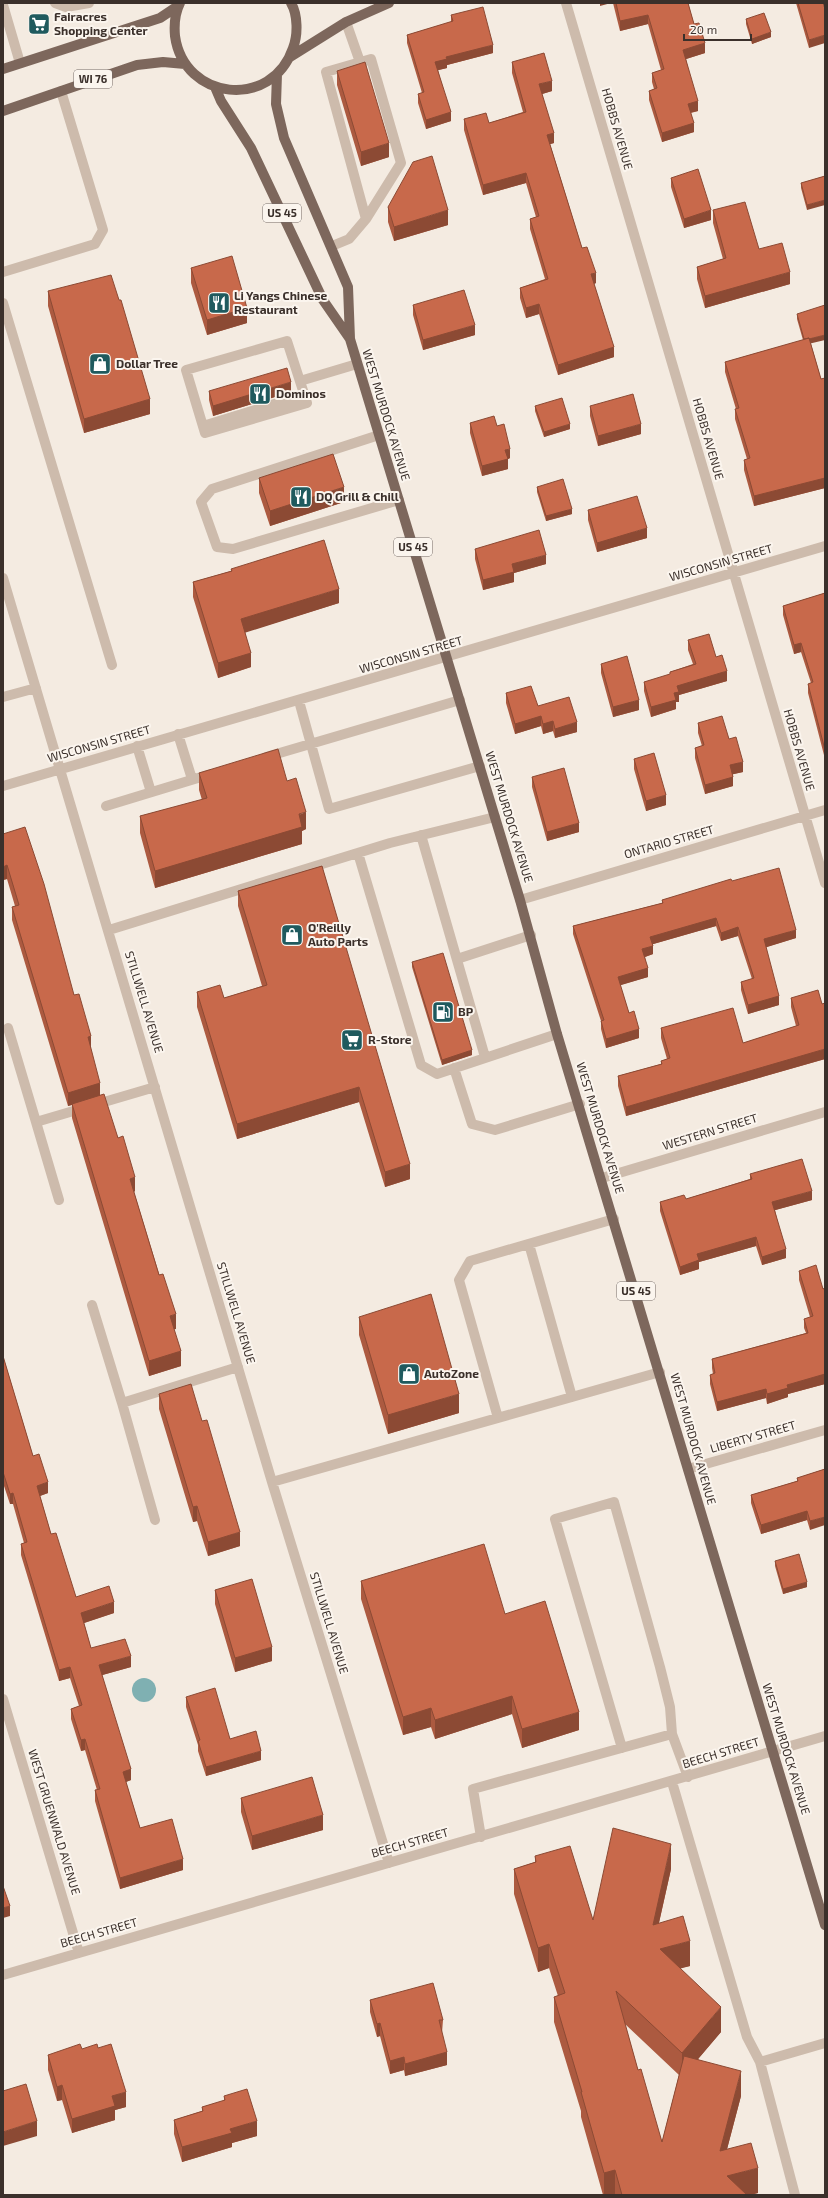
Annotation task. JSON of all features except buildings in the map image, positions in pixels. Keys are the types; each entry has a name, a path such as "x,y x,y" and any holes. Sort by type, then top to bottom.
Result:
{"main road":[{"path":"179,5 174,26 176,46 185,64 198,78 215,87 231,90 248,89 264,83 277,74 290,57 296,41 296,23 291,3"},
{"path":"290,57 346,22 389,3"},
{"path":"3,68 160,18 179,5"},
{"name":"WI 76","path":"3,111 137,65 163,62 185,64"},
{"name":"WEST MURDOCK AVENUE","path":"277,74 276,104 284,138 332,246 348,288 350,339 357,364 531,935 558,1034 825,1925"},
{"name":"WEST MURDOCK AVENUE","path":"215,87 221,101 251,148 323,300 350,339"}],"street":[{"path":"55,3 66,7 89,3"},
{"name":"HOBBS AVENUE","path":"566,3 825,883"},
{"path":"3,5 20,63"},
{"path":"346,22 360,62"},
{"path":"332,246 349,239 366,220 401,162 388,138 381,113 379,88 371,59 326,72 338,101 351,149 366,220"},
{"path":"369,91 379,88"},
{"path":"3,272 94,244 103,230 61,91"},
{"path":"3,303 112,665"},
{"path":"287,341 300,381 307,403 205,433 186,370 287,341"},
{"path":"300,381 357,364"},
{"path":"379,435 212,489 202,502 217,547 233,549 399,500"},
{"name":"WISCONSIN STREET","path":"3,786 178,734 447,658 733,572 825,546"},
{"name":"STILLWELL AVENUE","path":"3,578 109,930 272,1482 389,1863"},
{"path":"3,697 36,688"},
{"path":"259,759 460,700"},
{"path":"299,701 329,809 480,766"},
{"path":"178,734 192,779"},
{"path":"137,746 151,792"},
{"path":"106,806 222,770"},
{"name":"ONTARIO STREET","path":"520,900 825,810"},
{"path":"109,930 358,853 421,835 495,817"},
{"path":"421,835 485,1057"},
{"path":"358,853 421,1065 437,1074 558,1034"},
{"path":"457,959 531,935"},
{"path":"8,1028 59,1200"},
{"path":"454,1068 472,1124 495,1130 580,1104"},
{"path":"36,1122 155,1087"},
{"name":"WESTERN STREET","path":"602,1178 825,1112"},
{"path":"498,1418 459,1280 470,1261 614,1219"},
{"path":"529,1244 572,1397"},
{"path":"92,1305 122,1403 155,1520"},
{"path":"122,1403 238,1367"},
{"path":"272,1482 660,1372"},
{"name":"LIBERTY STREET","path":"688,1469 825,1430"},
{"path":"622,1748 555,1519 614,1502 660,1667 670,1707 672,1734 688,1777"},
{"name":"WEST GRUENWALD AVENUE","path":"3,1698 79,1953"},
{"path":"481,1837 473,1789 672,1734"},
{"name":"BEECH STREET","path":"3,1975 672,1782 825,1736"},
{"path":"672,1782 747,2037 760,2062 795,2195"},
{"path":"760,2062 825,2043"}],"water":[{"path":"144,1678 153,1681 156,1690 153,1699 144,1702 135,1699 132,1690 135,1681"}],"place":[{"name":"Fairacres Shopping Center","path":"39,24"},
{"name":"Li Yangs Chinese Restaurant","path":"219,303"},
{"name":"Dollar Tree","path":"100,364"},
{"name":"Dominos","path":"260,394"},
{"name":"DQ Grill & Chill","path":"301,497"},
{"name":"O'Reilly Auto Parts","path":"292,935"},
{"name":"BP","path":"443,1012"},
{"name":"R-Store","path":"352,1040"},
{"name":"AutoZone","path":"409,1374"}]}
